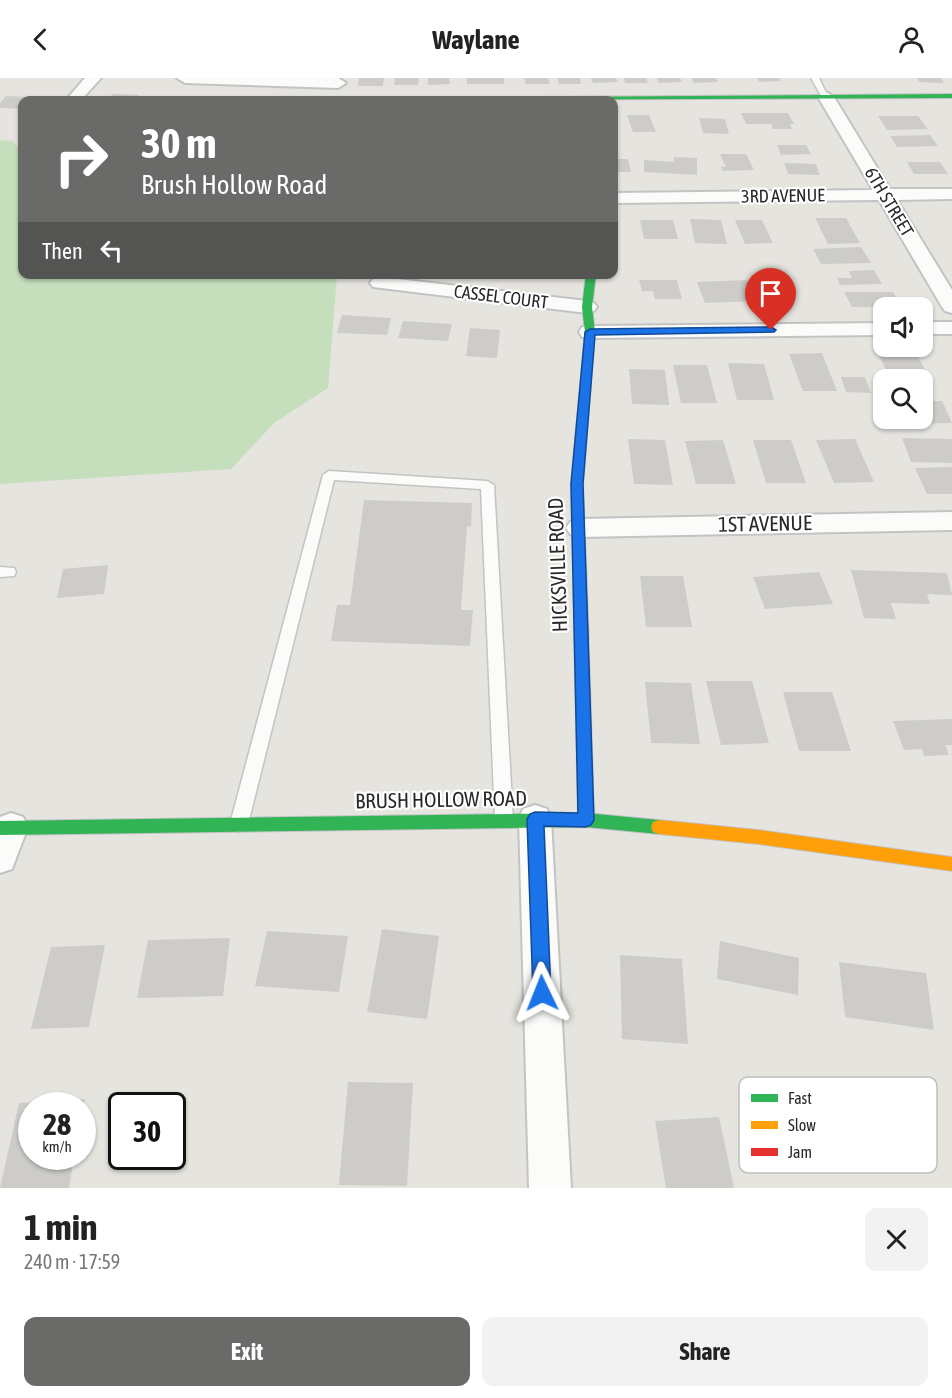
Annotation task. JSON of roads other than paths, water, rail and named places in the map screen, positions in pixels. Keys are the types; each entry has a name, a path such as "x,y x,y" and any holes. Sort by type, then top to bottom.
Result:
{"street":[{"path":"77,96 93,78"},
{"path":"185,78 338,83"},
{"path":"618,99 952,96"},
{"name":"6TH STREET","path":"826,97 952,306"},
{"name":"3RD AVENUE","path":"618,198 952,194"},
{"name":"HICKSVILLE ROAD","path":"586,820 577,484 590,332 587,307 590,279"},
{"name":"CASSEL COURT","path":"380,283 587,307"},
{"path":"933,328 952,328"},
{"path":"590,332 873,329"},
{"name":"1ST AVENUE","path":"579,528 952,521"},
{"path":"520,820 543,1015 550,1188"},
{"name":"BRUSH HOLLOW ROAD","path":"6,827 586,820 758,837 952,864"},
{"path":"0,858 6,827"}],"lane":[{"path":"815,78 826,97"},
{"path":"239,824 329,475 487,485 520,820"}]}
